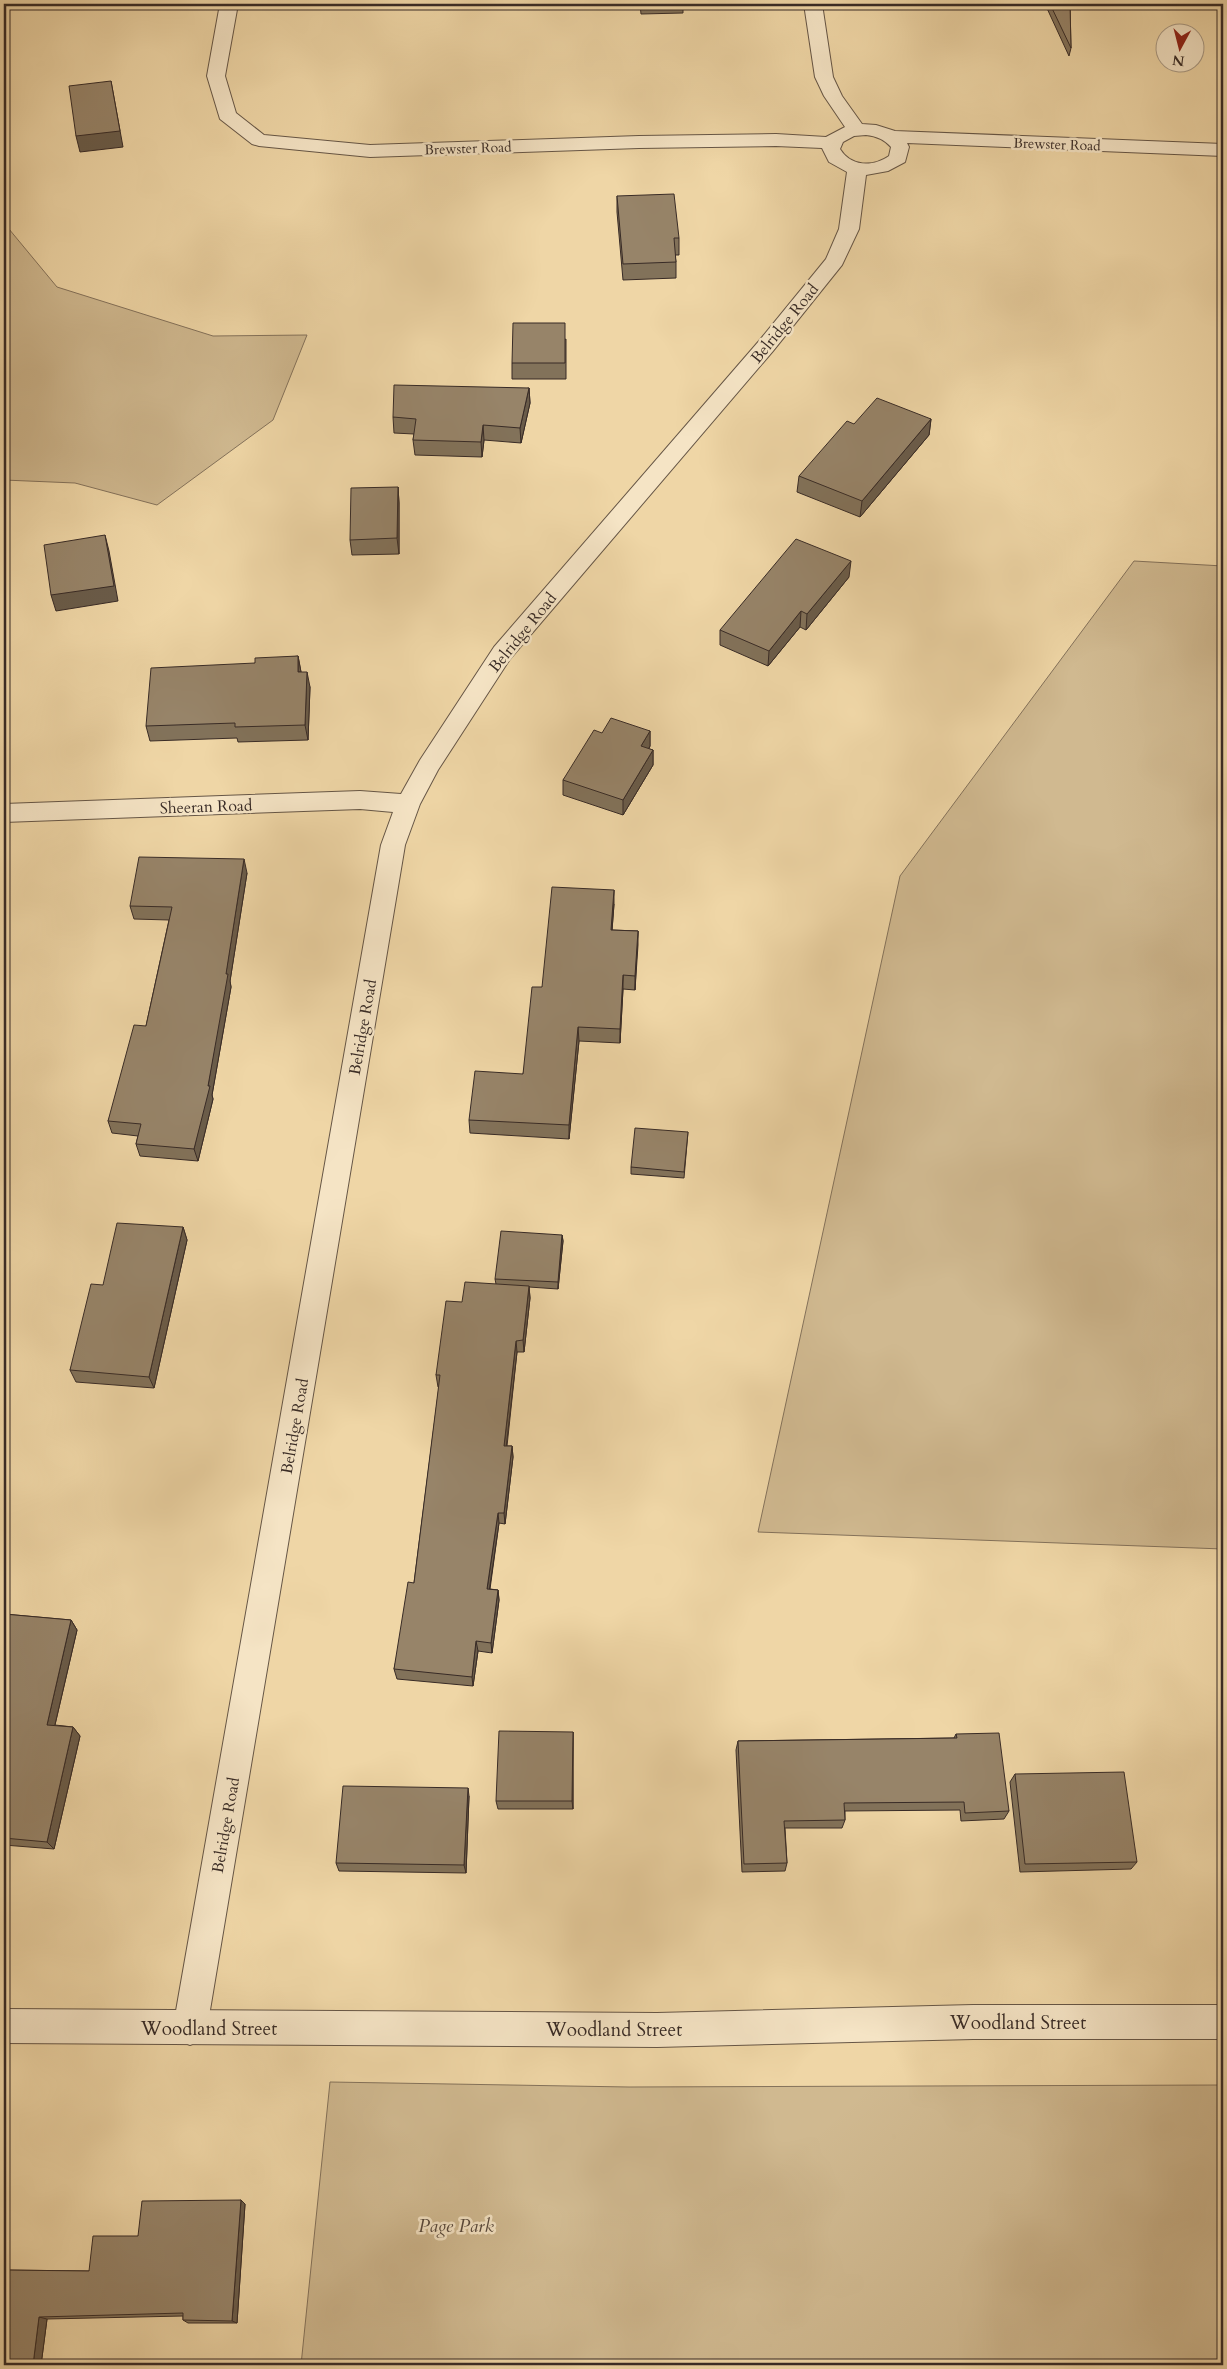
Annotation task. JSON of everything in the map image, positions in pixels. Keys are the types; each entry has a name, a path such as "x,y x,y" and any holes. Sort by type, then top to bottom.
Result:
{"street":[{"name":"Brewster Road","path":"229,4 216,76 227,115 259,140 370,151 639,142 776,140 831,143"},
{"path":"813,4 824,77 833,96 856,130"},
{"path":"856,130 876,130 892,137 900,147 898,158 886,167 857,169 839,161 833,156 831,143 838,136 856,130"},
{"name":"Brewster Road","path":"892,137 1223,150"},
{"name":"Belridge Road","path":"190,2028 392,845 408,804 428,766 502,652 766,346 835,261 849,229 857,169"},
{"name":"Sheeran Road","path":"4,813 360,800 408,804"},
{"name":"Woodland Street","path":"4,2026 657,2030 963,2022 1223,2022"}],"green space":[{"path":"4,223 57,287 213,336 307,335 273,420 157,505 75,483 4,480"},
{"path":"1134,561 1223,566 1223,1549 758,1532 900,876"},
{"name":"Page Park","path":"330,2082 629,2087 1223,2085 1223,2365 301,2365"}],"building":[{"path":"1050,4 1070,4 1071,48"},
{"path":"111,81 120,131 76,136 69,86"},
{"path":"674,194 679,238 674,238 676,262 623,264 617,196"},
{"path":"513,323 565,323 565,363 512,363"},
{"path":"394,385 529,388 520,428 483,425 481,442 413,440 416,419 393,417"},
{"path":"877,398 931,419 862,501 799,476 847,421 854,424"},
{"path":"398,487 397,538 350,540 351,488"},
{"path":"105,535 114,586 51,595 44,545"},
{"path":"796,539 851,561 807,614 801,611 769,651 720,630"},
{"path":"298,656 298,672 307,672 305,725 235,727 235,723 146,726 151,668 255,663 255,658"},
{"path":"611,718 650,731 641,746 653,750 623,800 563,780 594,730 602,733"},
{"path":"139,857 244,859 226,974 228,974 208,1086 210,1086 194,1149 136,1144 141,1124 108,1121 134,1025 146,1026 172,907 130,906"},
{"path":"552,887 614,890 611,930 638,931 635,976 623,975 620,1029 578,1027 569,1125 469,1120 475,1071 523,1074 532,987 542,987"},
{"path":"635,1128 688,1132 684,1172 631,1167"},
{"path":"117,1223 183,1227 149,1377 70,1370 91,1284 103,1285"},
{"path":"501,1231 562,1235 558,1282 495,1279"},
{"path":"465,1282 529,1286 523,1340 516,1341 504,1446 512,1446 504,1513 498,1513 487,1589 498,1590 491,1643 476,1641 472,1677 394,1669 408,1582 414,1583 440,1375 436,1375 446,1301 462,1302"},
{"path":"4,1614 71,1620 47,1725 73,1727 47,1842 4,1838"},
{"path":"499,1731 573,1732 572,1801 496,1801"},
{"path":"999,1733 1009,1811 965,1813 964,1802 844,1803 845,1820 784,1821 787,1863 744,1864 738,1741 957,1738 956,1734"},
{"path":"1124,1772 1137,1862 1025,1864 1015,1774"},
{"path":"343,1786 468,1788 464,1865 336,1863"},
{"path":"241,2200 232,2321 183,2320 183,2313 39,2317 33,2365 4,2365 4,2270 89,2271 93,2236 138,2236 142,2201"}]}
